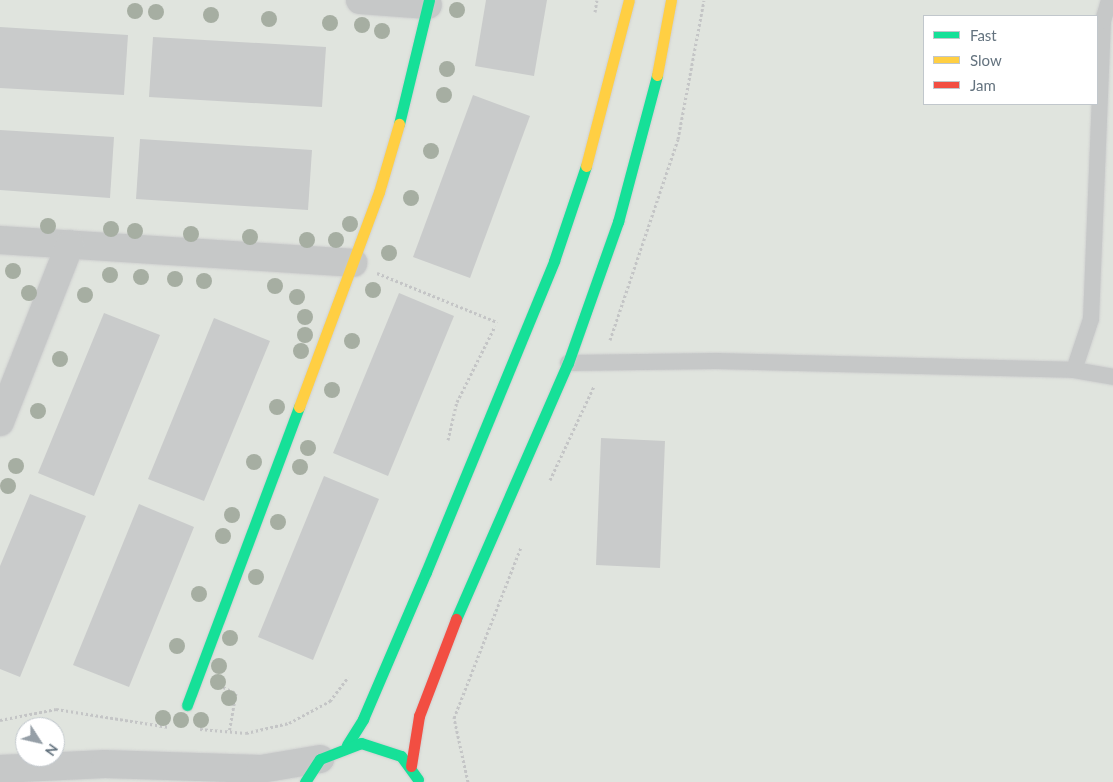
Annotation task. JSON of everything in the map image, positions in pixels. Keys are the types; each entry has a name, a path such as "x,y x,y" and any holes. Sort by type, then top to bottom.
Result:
{"street":[{"path":"187,705 353,263 396,138 429,2 360,0"},
{"path":"347,745 363,719 426,572 573,209 613,74 629,0"},
{"path":"411,766 419,716 434,670 568,363 636,162 671,0"},
{"path":"0,240 353,263"},
{"path":"0,422 70,244"},
{"path":"0,769 166,774 261,769 320,760 347,745 375,744 411,766 420,782"},
{"path":"305,782 320,760"}],"lane":[{"path":"1074,370 1091,319 1102,21 1109,0"},
{"path":"568,363 716,361 1074,370 1113,376"}],"path":[{"path":"593,20 597,0"},
{"path":"353,263 497,322"},
{"path":"446,450 457,402 501,313"},
{"path":"196,729 246,733 289,723 330,701 352,673"},
{"path":"0,720 56,709 174,728"}],"shaded area":[{"path":"0,0 1113,0 1113,782 0,782"}],"building":[{"path":"486,0 547,0 534,76 475,66"},
{"path":"0,27 128,35 124,95 0,88"},
{"path":"153,37 326,47 322,107 149,97"},
{"path":"473,95 530,116 470,278 413,257"},
{"path":"0,130 114,137 110,198 0,190"},
{"path":"140,139 312,150 308,210 136,199"},
{"path":"399,293 454,316 388,476 333,453"},
{"path":"104,313 160,335 94,496 38,473"},
{"path":"214,318 270,341 204,501 148,479"},
{"path":"601,438 665,441 660,568 596,565"},
{"path":"324,476 379,499 313,660 258,637"},
{"path":"30,494 86,516 20,677 0,669 0,566"},
{"path":"139,504 194,527 129,687 73,665"}],"traffic: fast":[{"path":"399,124 429,0"},
{"path":"456,619 568,363 618,222 657,75"},
{"path":"347,745 363,719 426,572 554,261 586,166"},
{"path":"187,705 299,407"},
{"path":"305,782 320,759 361,743 401,756 418,779"}],"traffic: slow":[{"path":"586,166 629,0"},
{"path":"657,75 671,0"},
{"path":"299,407 379,192 399,124"}],"traffic: jam":[{"path":"411,766 419,716 456,619"}]}
